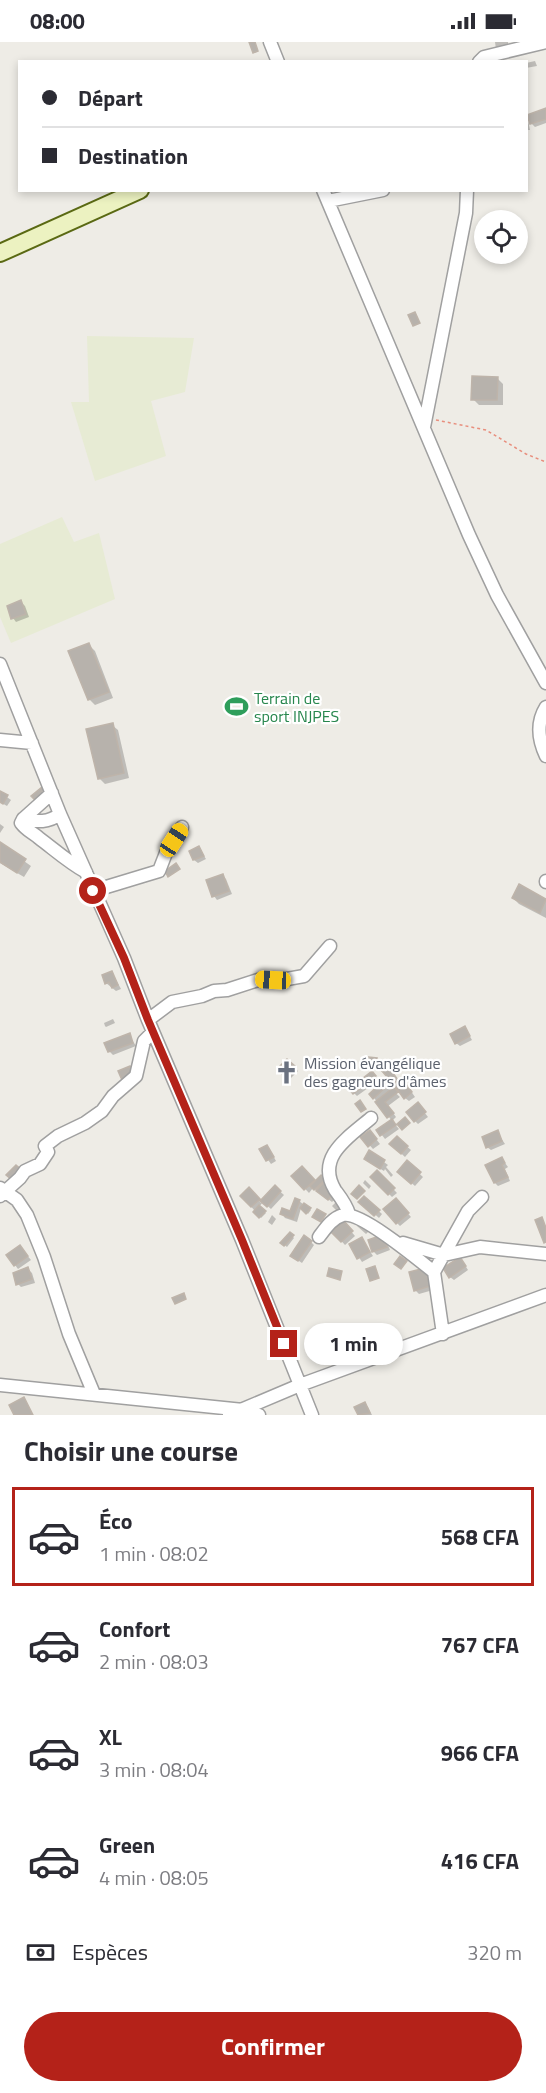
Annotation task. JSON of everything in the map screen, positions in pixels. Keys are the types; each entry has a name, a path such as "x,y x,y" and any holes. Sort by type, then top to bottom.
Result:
{"street":[{"path":"270,42 277,60"},
{"path":"481,60 484,57 546,42"},
{"path":"0,253 136,192"},
{"path":"364,192 325,196 425,423 469,536 497,595 546,684"},
{"path":"425,423 466,213 467,192"},
{"path":"0,664 60,814 124,958 242,1240 312,1415"},
{"path":"546,707 538,725 538,735 546,756"},
{"path":"0,740 32,742"},
{"path":"52,793 21,823 27,832 37,836 69,863 86,872"},
{"path":"23,819 46,821 60,814"},
{"path":"93,891 159,871 166,853 182,827"},
{"path":"94,1394 69,1334 44,1257 27,1215 17,1200 2,1192 26,1171 40,1164 48,1152 45,1146 74,1126 85,1123 102,1111 113,1096 136,1076 144,1041 151,1026 172,1002 227,990 261,979 280,980 304,976 330,946"},
{"path":"349,1214 345,1202 334,1189 327,1167 332,1155 371,1118"},
{"path":"443,1334 434,1272 468,1211 482,1197"},
{"path":"319,1237 333,1220 340,1215 349,1214 395,1240 434,1272"},
{"path":"395,1240 444,1255 480,1247 546,1254"},
{"path":"229,1415 300,1385 546,1295"},
{"path":"0,1385 243,1410 259,1415"}],"path":[{"path":"425,423 486,430 526,454 546,462"}],"green space":[{"path":"87,336 194,338 185,392 151,401 166,456 95,481 71,402 89,402"},
{"path":"62,517 74,542 99,533 115,599 11,643 0,617 0,544"}],"building":[{"path":"249,42 255,42 258,51 253,53"},
{"path":"546,108 546,119 530,124 528,115"},
{"path":"415,312 420,323 413,326 408,315"},
{"path":"472,376 498,377 497,400 471,400"},
{"path":"21,600 26,614 11,619 7,606"},
{"path":"89,643 109,692 88,700 68,651"},
{"path":"113,723 124,773 98,779 86,729"},
{"path":"42,787 46,792 36,801 31,796"},
{"path":"0,791 8,795 3,804 0,802"},
{"path":"0,842 26,859 17,873 0,862"},
{"path":"199,846 204,856 193,860 189,851"},
{"path":"176,863 180,869 168,877 165,871"},
{"path":"223,874 229,891 212,897 206,880"},
{"path":"519,884 546,899 540,913 512,898"},
{"path":"112,971 118,985 112,988 109,982 105,984 102,975"},
{"path":"465,1026 470,1036 455,1044 450,1034"},
{"path":"130,1033 133,1043 108,1052 104,1043"},
{"path":"368,1057 377,1058 374,1069 366,1067"},
{"path":"287,1059 295,1066 285,1077 277,1069"},
{"path":"130,1066 134,1076 122,1080 118,1071"},
{"path":"388,1066 398,1080 393,1084 382,1071"},
{"path":"372,1071 376,1076 353,1094 349,1089"},
{"path":"402,1079 412,1092 404,1099 394,1085"},
{"path":"384,1080 388,1085 373,1099 369,1094"},
{"path":"394,1087 398,1092 385,1102 394,1113 387,1118 375,1102"},
{"path":"360,1100 366,1109 361,1112 355,1104"},
{"path":"418,1102 426,1112 414,1122 406,1112"},
{"path":"405,1117 410,1123 402,1130 397,1124"},
{"path":"392,1119 396,1125 380,1136 376,1130"},
{"path":"370,1130 377,1139 368,1147 360,1137"},
{"path":"498,1130 502,1141 486,1148 482,1137"},
{"path":"397,1136 408,1146 401,1154 389,1144"},
{"path":"267,1145 274,1157 266,1161 259,1149"},
{"path":"369,1150 385,1160 380,1169 364,1159"},
{"path":"502,1157 505,1163 502,1165 508,1177 494,1183 485,1165"},
{"path":"407,1160 421,1172 411,1184 397,1172"},
{"path":"16,1165 22,1170 12,1180 6,1175"},
{"path":"302,1166 315,1180 304,1190 291,1176"},
{"path":"377,1170 395,1188 388,1195 370,1177"},
{"path":"321,1175 325,1180 314,1190 310,1186"},
{"path":"325,1181 334,1193 328,1200 316,1191"},
{"path":"275,1185 281,1191 267,1207 260,1201"},
{"path":"359,1185 365,1191 357,1199 351,1194"},
{"path":"249,1187 260,1199 251,1207 240,1196"},
{"path":"364,1196 380,1210 374,1216 358,1202"},
{"path":"295,1198 300,1200 293,1219 280,1214 282,1208 290,1211"},
{"path":"396,1198 409,1213 396,1224 383,1209"},
{"path":"304,1203 311,1208 306,1214 300,1208"},
{"path":"259,1205 266,1211 259,1218 253,1212"},
{"path":"317,1209 326,1214 321,1222 312,1217"},
{"path":"542,1217 546,1228 546,1242 544,1243 535,1220"},
{"path":"344,1221 353,1231 341,1242 331,1232"},
{"path":"290,1232 294,1235 284,1246 280,1243"},
{"path":"304,1235 312,1241 298,1261 290,1256"},
{"path":"382,1235 387,1247 372,1252 368,1240"},
{"path":"362,1237 370,1252 357,1259 349,1244"},
{"path":"20,1245 28,1256 14,1266 6,1255"},
{"path":"400,1256 407,1261 401,1269 394,1264"},
{"path":"460,1257 466,1266 449,1278 443,1268"},
{"path":"375,1266 379,1278 370,1281 366,1269"},
{"path":"28,1267 32,1279 16,1285 13,1273"},
{"path":"329,1268 342,1271 340,1280 327,1276"},
{"path":"425,1268 430,1286 414,1291 409,1272"},
{"path":"184,1293 186,1299 175,1304 172,1298"},
{"path":"389,1329 393,1340 385,1342 382,1332"},
{"path":"336,1335 340,1347 332,1350 328,1337"},
{"path":"24,1397 33,1415 14,1415 9,1405"},
{"path":"365,1402 370,1413 358,1415 354,1407"}],"place":[{"name":"Terrain de sport INJPES","path":"236,707"},
{"name":"Mission évangélique des gagneurs d'âmes","path":"286,1072"}],"route":[{"path":"93,891 124,958 284,1344"}]}
